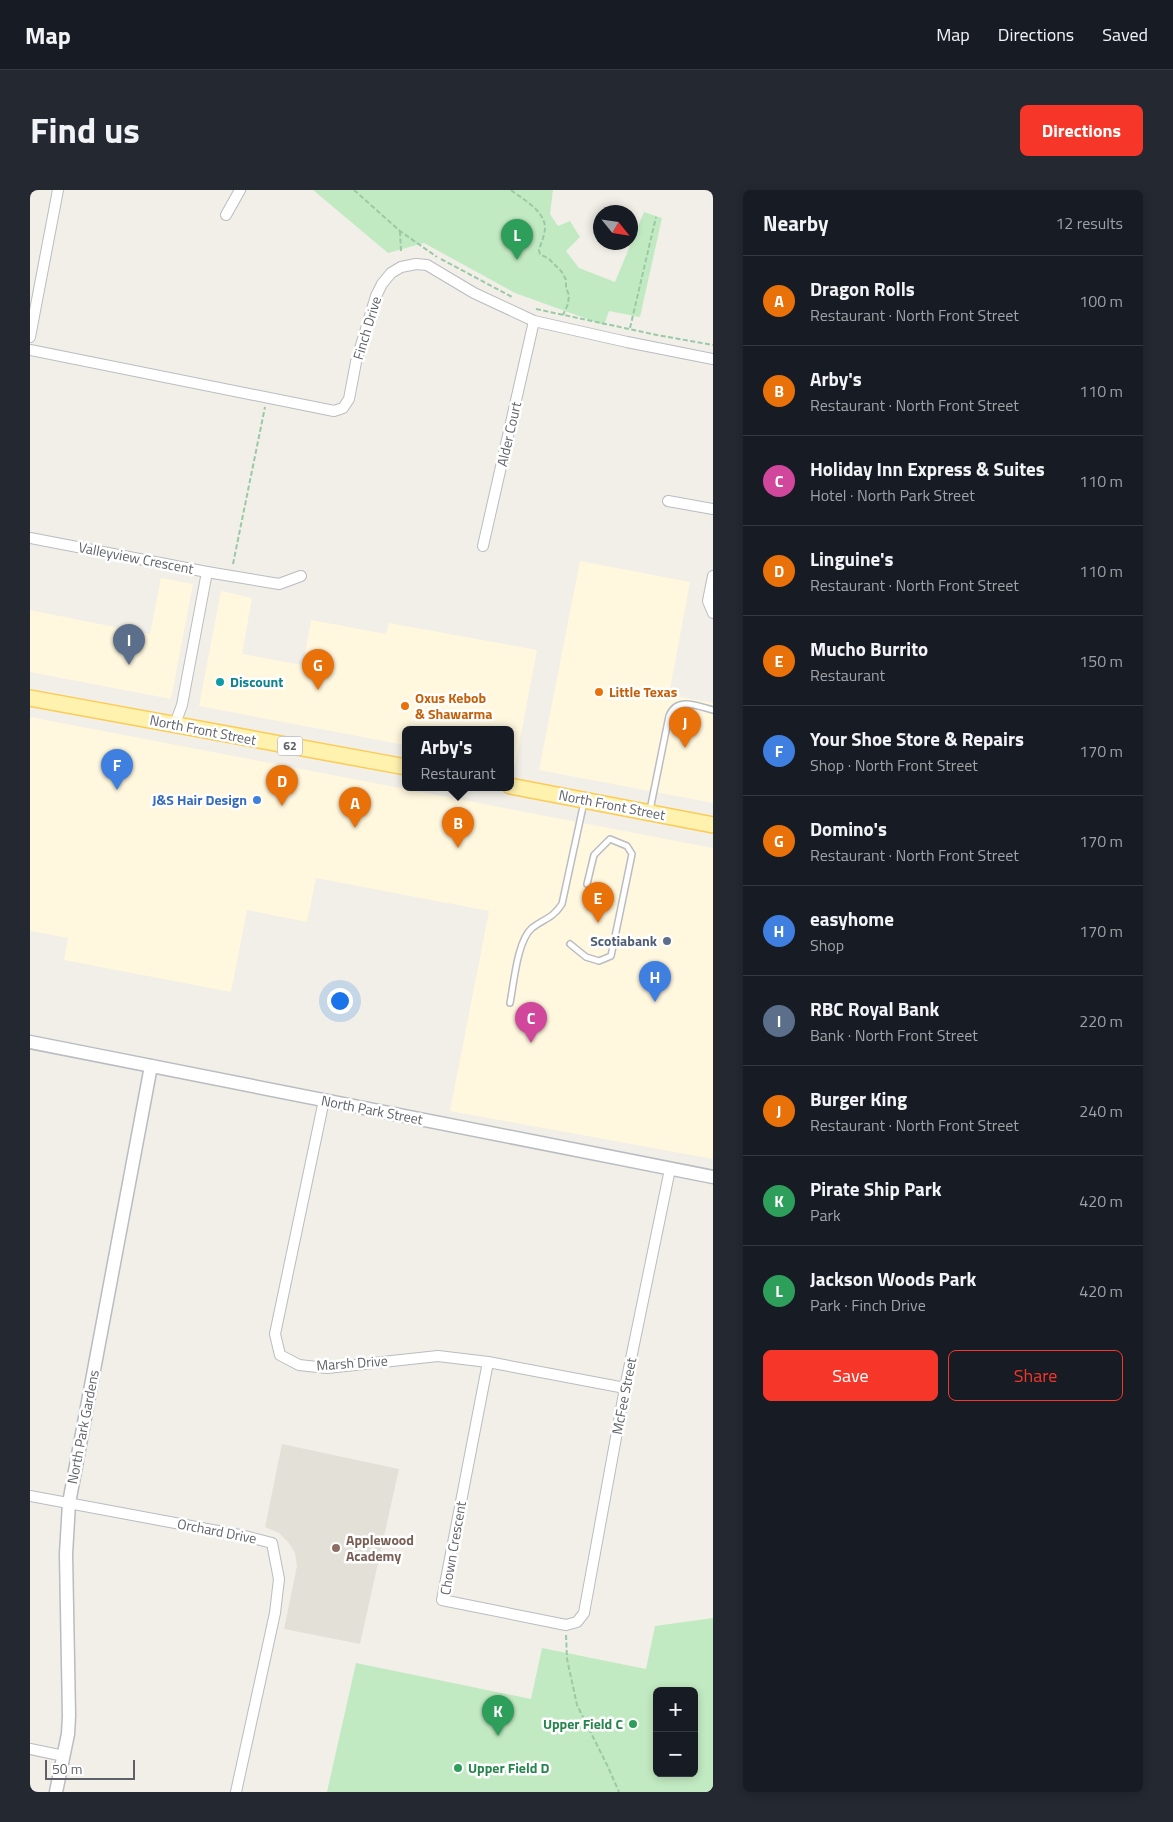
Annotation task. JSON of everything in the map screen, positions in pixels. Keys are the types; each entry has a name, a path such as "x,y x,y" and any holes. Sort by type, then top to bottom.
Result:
{"main road":[{"name":"North Front Street","path":"30,698 402,766"},
{"name":"North Front Street","path":"514,787 713,825"}],"street":[{"path":"30,337 58,190"},
{"path":"226,214 240,190"},
{"name":"Finch Drive","path":"30,350 334,411 343,408 349,399 356,362 376,296 391,273 401,267 416,264 427,266 474,293 534,321 713,359"},
{"name":"Alder Court","path":"483,546 534,321"},
{"path":"668,501 713,509"},
{"name":"Valleyview Crescent","path":"30,538 207,572 182,705 175,724"},
{"path":"207,572 279,584 301,576"},
{"path":"713,576 708,601 713,613"},
{"name":"North Park Street","path":"30,1042 713,1177"},
{"name":"North Park Gardens","path":"56,1792 64,1756 69,1716 66,1524 151,1066"},
{"name":"Marsh Drive","path":"324,1100 275,1334 280,1355 299,1365 327,1368 438,1356 488,1362 624,1388"},
{"name":"McFee Street","path":"577,1622 584,1613 624,1388 670,1169"},
{"name":"Chown Crescent","path":"488,1362 442,1600 566,1625 577,1622"},
{"name":"Orchard Drive","path":"30,1496 245,1536 272,1543 279,1579 275,1614 236,1792"},
{"path":"30,1749 64,1756"}],"lane":[{"path":"650,812 672,709 676,705 683,704 713,710"},
{"path":"510,1003 523,941 532,929 555,915 562,904 584,799"},
{"path":"570,944 586,957 600,962 611,956 632,854 627,846 610,839 594,855 587,884"}],"path":[{"path":"354,190 400,231 437,257 519,301"},
{"path":"511,190 539,213 543,219 545,226 539,250 540,254 549,259 562,272 570,295 562,315"},
{"path":"627,342 656,217"},
{"path":"400,231 401,252"},
{"path":"532,308 713,345"},
{"path":"230,575 267,398"},
{"path":"566,1625 567,1659 577,1705 619,1792"}],"shaded area":[{"path":"580,561 690,582 669,695 713,703 713,803 539,770"},
{"path":"161,578 193,584 171,699 30,672 30,610 150,634"},
{"path":"221,591 252,598 242,654 303,665 311,620 386,634 389,623 537,650 515,766 514,726 402,726 402,744 199,706"},
{"path":"30,717 402,788 402,791 416,791 713,848 713,1159 450,1111 489,911 316,878 307,922 247,910 231,992 64,960 68,938 30,931"},
{"name":"Applewood Academy","path":"282,1444 399,1469 360,1644 284,1629 297,1566 295,1553 279,1533 265,1527"}],"green space":[{"path":"313,190 553,190 550,214 558,226 570,221 580,237 566,251 579,268 615,282 628,250 638,250 638,226 644,212 662,218 640,317 609,311 604,325 515,293 424,243 388,253"},
{"path":"713,1618 713,1792 327,1792 356,1663 531,1699 542,1648 646,1669 655,1626"}],"place":[{"name":"Jackson Woods Park","path":"517,260"},
{"name":"RBC Royal Bank","path":"129,665"},
{"name":"Discount","path":"220,682"},
{"name":"Domino's","path":"318,690"},
{"name":"Little Texas","path":"599,692"},
{"name":"Oxus Kebob & Shawarma","path":"405,706"},
{"name":"Burger King","path":"685,748"},
{"name":"Your Shoe Store & Repairs","path":"117,790"},
{"name":"J&S Hair Design","path":"257,800"},
{"name":"Linguine's","path":"282,806"},
{"name":"Dragon Rolls","path":"355,828"},
{"name":"Arby's","path":"458,848"},
{"name":"Mucho Burrito","path":"598,923"},
{"name":"Scotiabank","path":"667,941"},
{"name":"easyhome","path":"655,1002"},
{"name":"Holiday Inn Express & Suites","path":"531,1043"},
{"name":"Applewood Academy","path":"336,1548"},
{"name":"Upper Field C","path":"633,1724"},
{"name":"Pirate Ship Park","path":"498,1736"},
{"name":"Upper Field D","path":"458,1768"}]}
